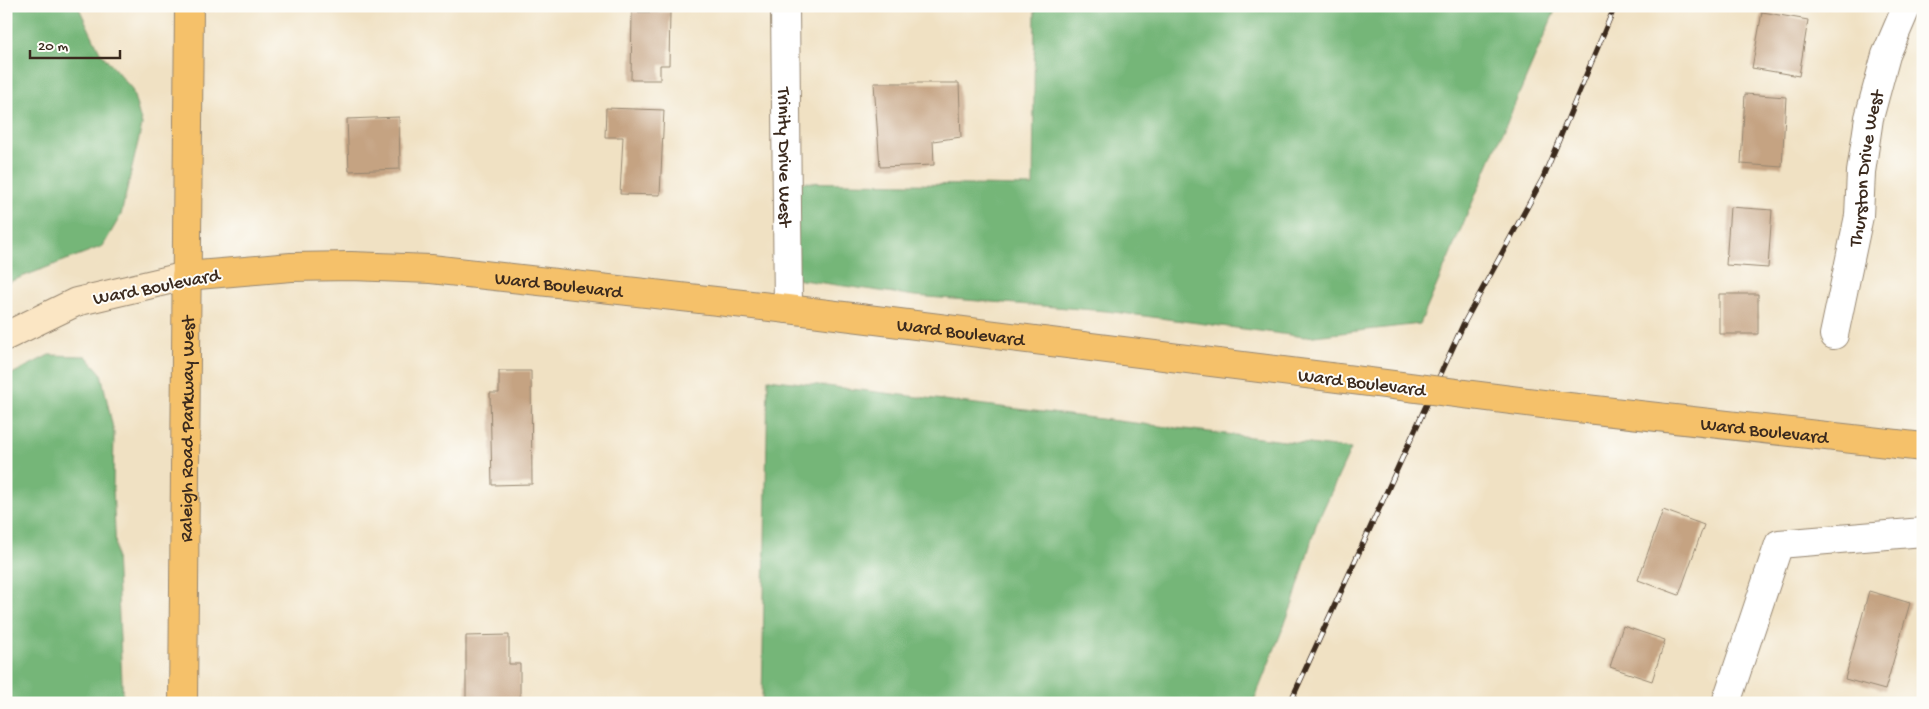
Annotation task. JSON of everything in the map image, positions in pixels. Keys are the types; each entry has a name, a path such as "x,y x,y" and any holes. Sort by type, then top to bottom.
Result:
{"main road":[{"name":"Raleigh Road Parkway West","path":"182,703 189,6"},
{"name":"Ward Boulevard","path":"6,336 76,302 186,276 291,267 350,266 431,269 788,309 1552,405 1923,447"}],"street":[{"name":"Trinity Drive West","path":"785,6 788,309"},
{"name":"Thurston Drive West","path":"1834,335 1859,216 1861,172 1869,118 1886,55 1907,6"},
{"path":"1726,703 1778,544 1923,532"}],"green space":[{"path":"6,6 78,6 100,52 132,89 142,125 121,215 103,246 6,283"},
{"path":"1035,6 1557,6 1420,324 1305,337 1106,311 915,296 788,278 787,182 1033,186"},
{"path":"49,355 86,356 101,373 114,433 113,488 123,703 6,703 6,377"},
{"path":"768,379 1351,449 1316,525 1293,603 1253,703 762,703"}],"building":[{"path":"632,12 670,12 669,65 660,65 660,80 631,80"},
{"path":"1762,12 1808,20 1799,76 1752,68"},
{"path":"874,83 959,83 961,137 933,141 934,165 880,167"},
{"path":"1745,94 1786,97 1782,167 1741,164"},
{"path":"606,108 664,110 660,195 620,194 623,137 605,137"},
{"path":"399,117 400,169 349,171 347,119"},
{"path":"1730,207 1772,210 1768,268 1726,265"},
{"path":"1719,294 1758,294 1758,334 1719,334"},
{"path":"499,371 531,371 532,484 492,485 490,393 499,393"},
{"path":"1663,510 1704,525 1679,595 1638,580"},
{"path":"1869,591 1910,603 1885,690 1845,679"},
{"path":"1623,626 1665,640 1652,681 1610,667"},
{"path":"509,635 509,664 520,664 520,703 466,703 466,636"},
{"path":"1832,699 1842,702 1842,703 1830,703"}],"railway":[{"path":"1290,703 1464,323 1543,178 1615,6"}]}
